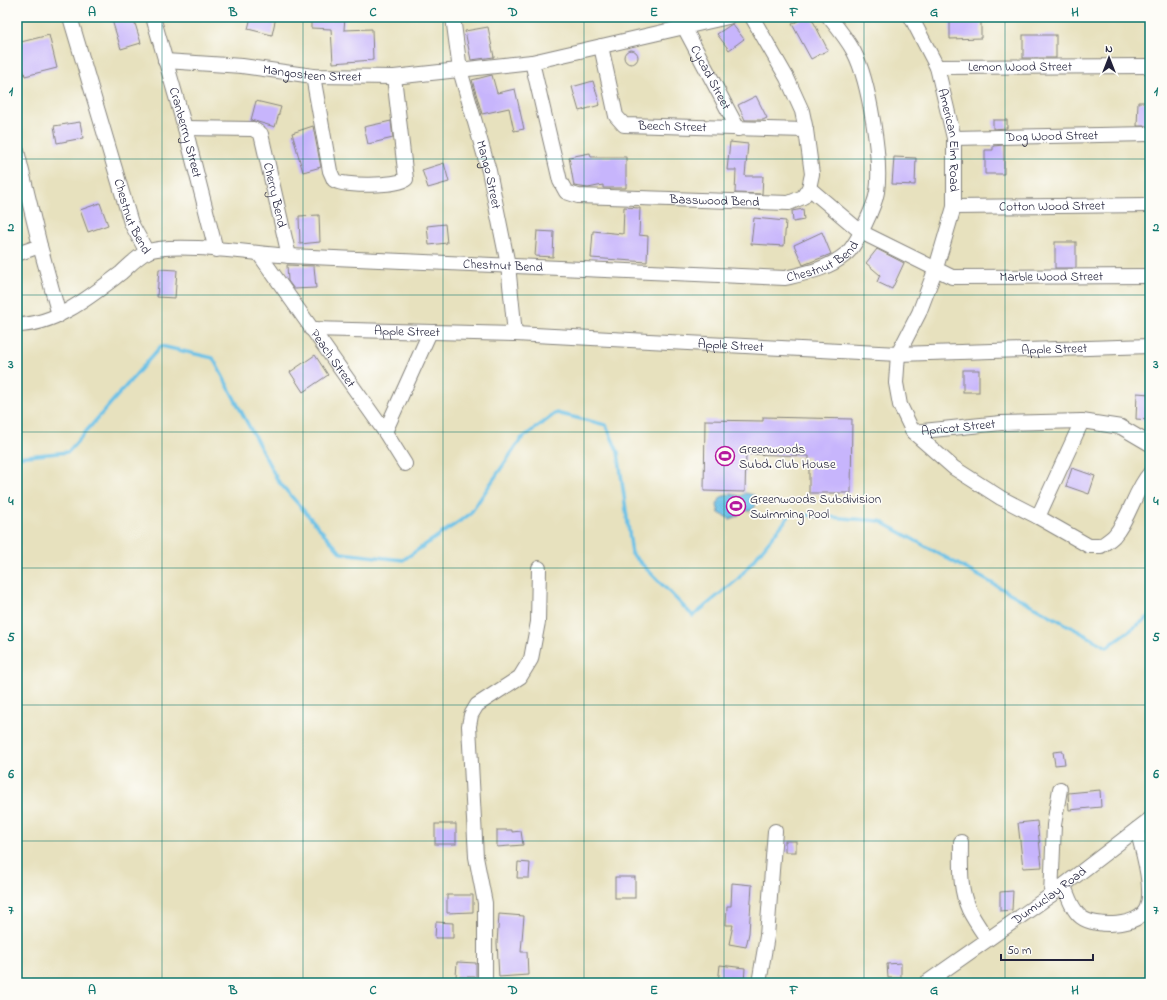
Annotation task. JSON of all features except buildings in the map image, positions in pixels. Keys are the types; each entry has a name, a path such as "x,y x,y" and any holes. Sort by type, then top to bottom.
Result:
{"street":[{"name":"Chestnut Bend","path":"70,17 131,224 147,252 165,248 216,250 289,256 785,278 822,269 847,253 861,232 878,192 878,154 865,80 854,52 829,17"},
{"name":"Cranberrry Street","path":"153,17 185,128 216,250"},
{"name":"Mango Street","path":"453,17 460,70 489,171 508,265 515,334"},
{"name":"Mangosteen Street","path":"165,61 242,66 313,76 394,77 532,62 728,17"},
{"path":"752,17 787,78 802,111 811,167 809,188 861,232 936,268"},
{"name":"American Elm Road","path":"911,17 937,67 954,138 954,207 936,268"},
{"name":"Cycad Street","path":"684,27 738,129"},
{"name":"Beech Street","path":"600,46 616,116 624,125 806,130"},
{"name":"Basswood Bend","path":"532,62 560,181 562,187 571,195 789,203 803,197 809,188"},
{"name":"Lemon Wood Street","path":"937,67 1150,66"},
{"path":"313,76 330,171 334,180 342,184 397,184 406,179 394,77"},
{"name":"Cherry Bend","path":"185,128 253,129 261,134 289,256"},
{"name":"Dog Wood Street","path":"954,138 1150,134"},
{"path":"17,152 59,315"},
{"name":"Cotton Wood Street","path":"954,207 1150,206"},
{"path":"17,254 40,246"},
{"path":"17,325 27,325 59,315 101,288 147,252"},
{"name":"Peach Street","path":"260,254 311,329 385,432 405,464"},
{"name":"Marble Wood Street","path":"936,268 952,277 1150,276"},
{"name":"Apricot Street","path":"936,268 919,313 898,354 896,383 900,405 913,432 1002,424 1082,421 1122,427 1150,444"},
{"name":"Apple Street","path":"311,329 515,334 898,354 1150,346"},
{"path":"385,432 430,332"},
{"path":"1038,517 1082,421"},
{"path":"913,432 954,468 1001,498 1089,546 1101,546 1114,536 1128,512 1142,482 1150,473"},
{"path":"485,983 485,903 476,857 469,726 471,715 477,705 520,677 531,659 538,622 539,568"},
{"path":"1051,895 1054,825 1060,789"},
{"name":"Dumuclay Road","path":"926,983 1064,886 1150,819"},
{"path":"1064,886 1074,909 1079,916 1088,922 1100,925 1113,924 1125,922 1141,915 1148,906 1148,888 1137,829"},
{"path":"759,983 767,936 775,831"},
{"path":"960,842 960,871 964,899 969,911 987,939"}],"water":[{"name":"Greenwoods Subdivision Swimming Pool","path":"745,493 754,495 756,501 755,507 750,511 744,510 738,516 730,519 719,513 717,505 721,497 731,494 741,496"}],"waterway":[{"path":"17,457 68,452 161,346 213,358 278,481 341,553 403,560 470,514 521,439 556,413 606,425 618,452 632,554 693,616 738,579 791,514 880,521 1107,647 1150,616"}],"place":[{"name":"Greenwoods Subd. Club House","path":"725,456"},
{"name":"Greenwoods Subdivision Swimming Pool","path":"736,506"}]}
